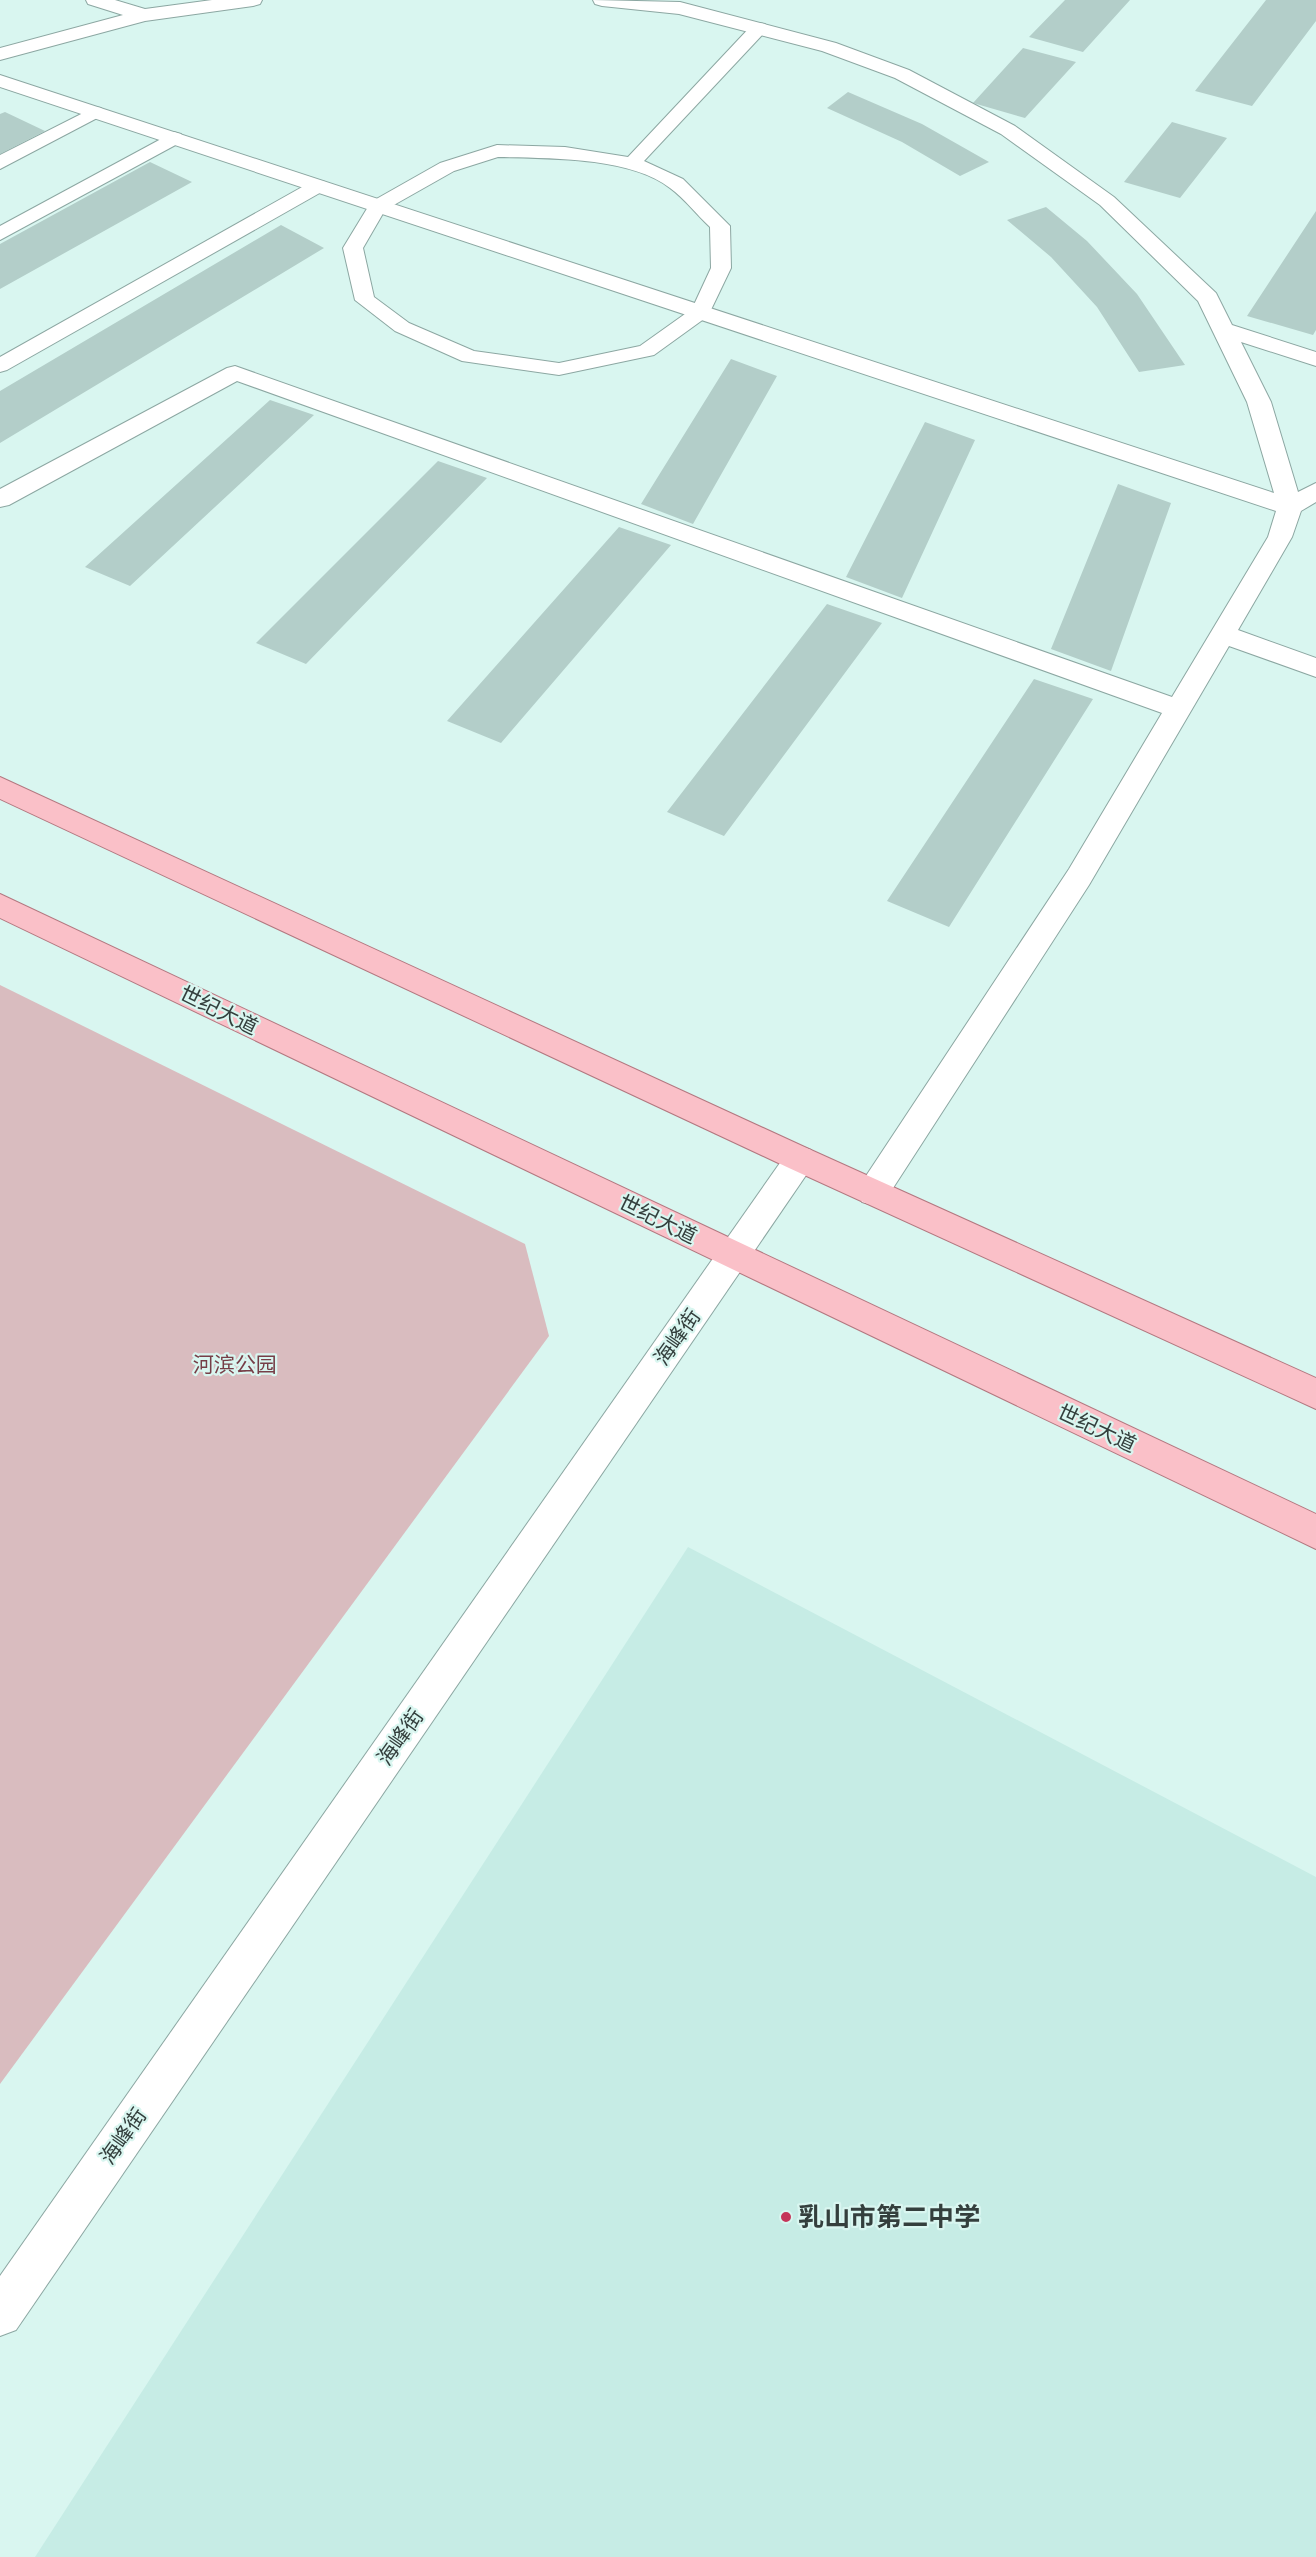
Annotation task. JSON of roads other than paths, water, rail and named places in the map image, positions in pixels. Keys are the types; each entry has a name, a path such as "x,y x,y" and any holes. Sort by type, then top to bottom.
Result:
{"main road":[{"path":"0,787 800,1159 1316,1394"},
{"name":"世纪大道","path":"0,905 1316,1532"}],"street":[{"path":"95,0 144,15"},
{"path":"0,54 144,15 253,0"},
{"path":"602,0 680,8 829,47 902,74 1008,130 1107,201 1208,298 1259,402 1290,507 1280,537 1079,877 873,1192"},
{"path":"0,81 1290,507 1316,491"},
{"path":"1223,329 1316,359"},
{"path":"0,499 235,373 1179,709"},
{"path":"1222,634 1316,668"},
{"name":"海峰街","path":"0,2314 800,1159"}],"lane":[{"path":"632,163 759,28"},
{"path":"0,163 95,112"},
{"path":"0,234 174,138"},
{"path":"497,151 565,153 632,163 676,183 720,226 721,268 700,312 647,351 560,369 469,357 402,327 365,300 353,248 378,206 447,167 497,151"},
{"path":"0,366 318,186"}],"place":[{"name":"乳山市第二中学","path":"786,2217"}],"park label":[{"name":"河滨公园","path":"235,1364"}]}
